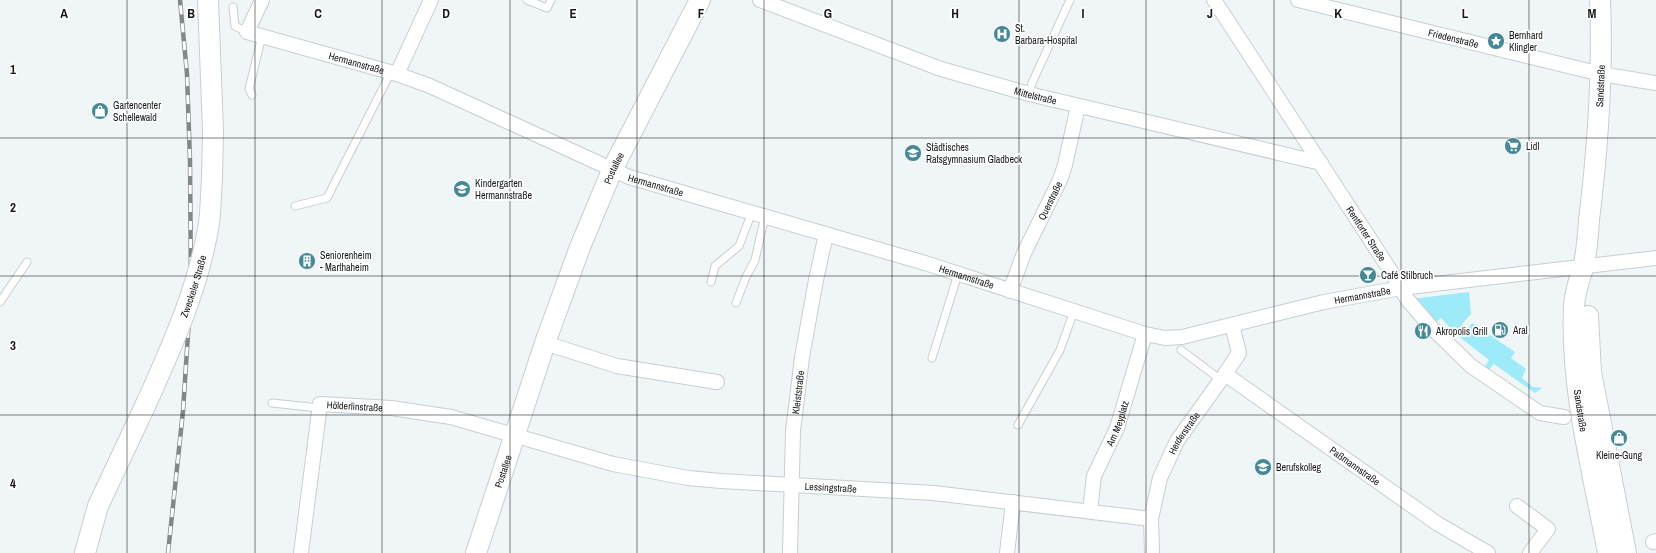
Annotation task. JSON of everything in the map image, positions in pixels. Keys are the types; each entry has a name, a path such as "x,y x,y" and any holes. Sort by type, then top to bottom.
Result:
{"street":[{"name":"Zweckeler Straße","path":"85,553 98,506 175,338 191,295 201,261 209,222 212,177 213,131 208,0"},
{"path":"247,32 262,0"},
{"path":"394,73 431,0"},
{"name":"Postallee","path":"476,553 514,434 580,247 613,168 700,0"},
{"name":"Mittelstraße","path":"760,0 941,69 1029,94 1321,163"},
{"name":"Friedenstraße","path":"1298,0 1601,74 1656,83"},
{"name":"Sandstraße","path":"1600,0 1602,42 1601,74 1593,185 1583,267 1576,287 1574,307 1576,385 1597,450 1626,553"},
{"name":"Rentforter Straße","path":"1217,1 1401,288 1407,300 1431,327 1471,366 1540,413 1564,417"},
{"name":"Hermannstraße","path":"247,32 394,73 430,86 613,168 629,177 925,262 1145,334 1165,338 1182,336 1232,325 1324,302 1401,288 1656,258"},
{"name":"Querstraße","path":"1010,291 1024,253 1060,180 1065,165 1078,106"},
{"name":"Kleiststraße","path":"790,553 793,484 793,432 808,317 826,234"},
{"name":"Herderstraße","path":"1152,553 1151,519 1160,478 1177,441 1239,353 1232,325"},
{"name":"Am Meyplatz","path":"1090,511 1094,476 1116,428 1145,334"},
{"path":"545,343 617,366 717,382"},
{"name":"Paßmannstraße","path":"1223,377 1438,524 1488,553"},
{"name":"Hölderlinstraße","path":"302,553 320,404 391,408 451,417 514,434"},
{"name":"Lessingstraße","path":"514,434 613,464 654,472 721,481 934,493 1151,519"},
{"name":"Sandstraße","path":"1597,450 1608,553"},
{"path":"1007,553 1013,502"},
{"path":"1517,506 1548,529 1530,553"}],"lane":[{"path":"527,0 546,8 551,0"},
{"path":"1029,94 1032,83 1070,0"},
{"path":"233,7 235,26 247,32"},
{"path":"252,95 249,89 262,36"},
{"path":"295,206 327,198 394,73"},
{"path":"710,282 715,266 739,246 758,214"},
{"path":"736,303 746,277 755,260 758,214"},
{"path":"0,302 27,262"},
{"path":"932,358 958,274"},
{"path":"1018,425 1060,350 1074,311"},
{"path":"1181,350 1223,377"},
{"path":"272,403 319,408"}],"shaded area":[{"path":"1469,292 1471,314 1462,324 1467,329 1472,323 1515,352 1511,358 1526,369 1522,378 1533,387 1542,388 1535,393 1494,364 1488,371 1484,368 1489,360 1457,335 1441,318 1434,324 1411,299"}],"railway":[{"path":"168,553 183,411 191,288 190,161 187,74 180,0"}],"place":[{"name":"St. Barbara-Hospital","path":"1002,34"},
{"name":"Bernhard Klingler","path":"1496,41"},
{"name":"Gartencenter Schellewald","path":"100,111"},
{"name":"Lidl","path":"1513,146"},
{"name":"Städtisches Ratsgymnasium Gladbeck","path":"913,153"},
{"name":"Kindergarten Hermannstraße","path":"462,189"},
{"name":"Seniorenheim - Marthaheim","path":"307,261"},
{"name":"Café Stilbruch","path":"1368,275"},
{"name":"Aral","path":"1500,330"},
{"name":"Akropolis Grill","path":"1423,331"},
{"name":"Kleine-Gung","path":"1619,438"},
{"name":"Berufskolleg","path":"1263,467"}]}
